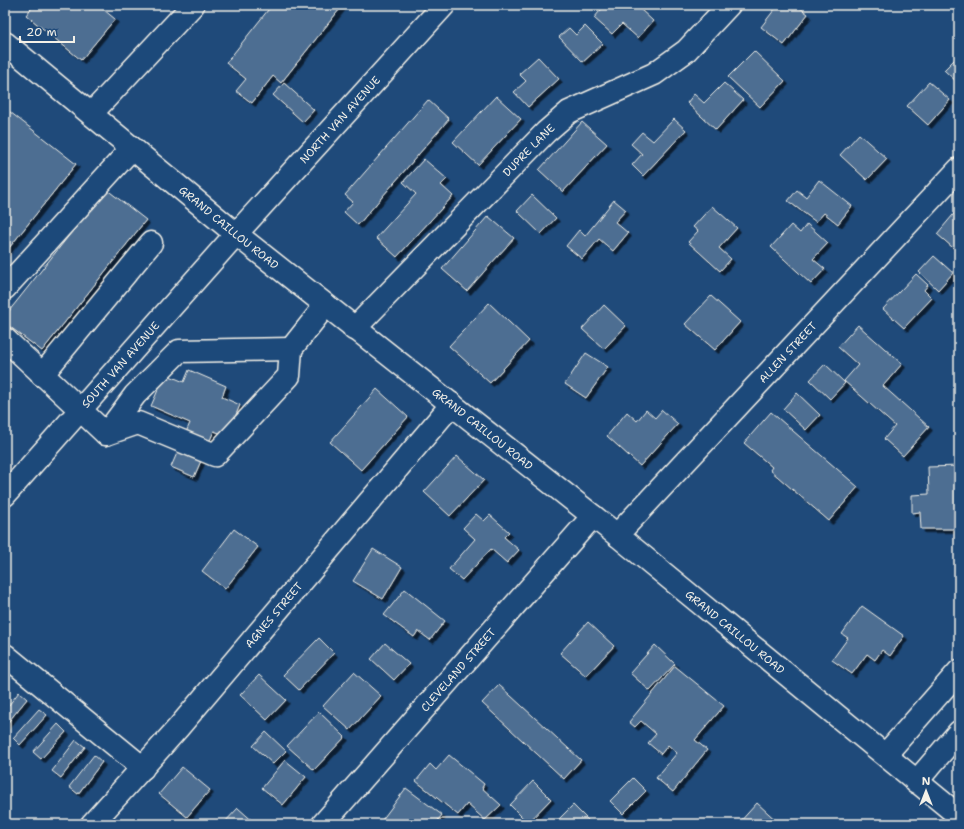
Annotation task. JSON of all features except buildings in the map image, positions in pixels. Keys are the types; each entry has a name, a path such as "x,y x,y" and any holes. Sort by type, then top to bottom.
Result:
{"street":[{"path":"91,114 193,5"},
{"name":"NORTH VAN AVENUE","path":"236,234 444,5"},
{"name":"DUPRE LANE","path":"354,329 546,132 569,112 654,74 686,52 729,5"},
{"name":"GRAND CAILLOU ROAD","path":"5,43 325,306 452,404 617,535 886,754 916,782 959,816"},
{"path":"5,288 132,148"},
{"name":"ALLEN STREET","path":"617,535 959,170"},
{"name":"SOUTH VAN AVENUE","path":"5,495 236,234"},
{"path":"42,375 151,243"},
{"path":"106,434 138,423 215,455 289,376 290,349 325,306"},
{"path":"5,339 106,434"},
{"path":"106,434 135,395 179,351 290,349"},
{"name":"AGNES STREET","path":"92,824 143,768 452,404"},
{"name":"CLEVELAND STREET","path":"323,824 593,516"},
{"path":"5,655 143,768"},
{"path":"886,754 959,671"},
{"path":"916,782 959,732"},
{"path":"956,824 959,821"}]}
